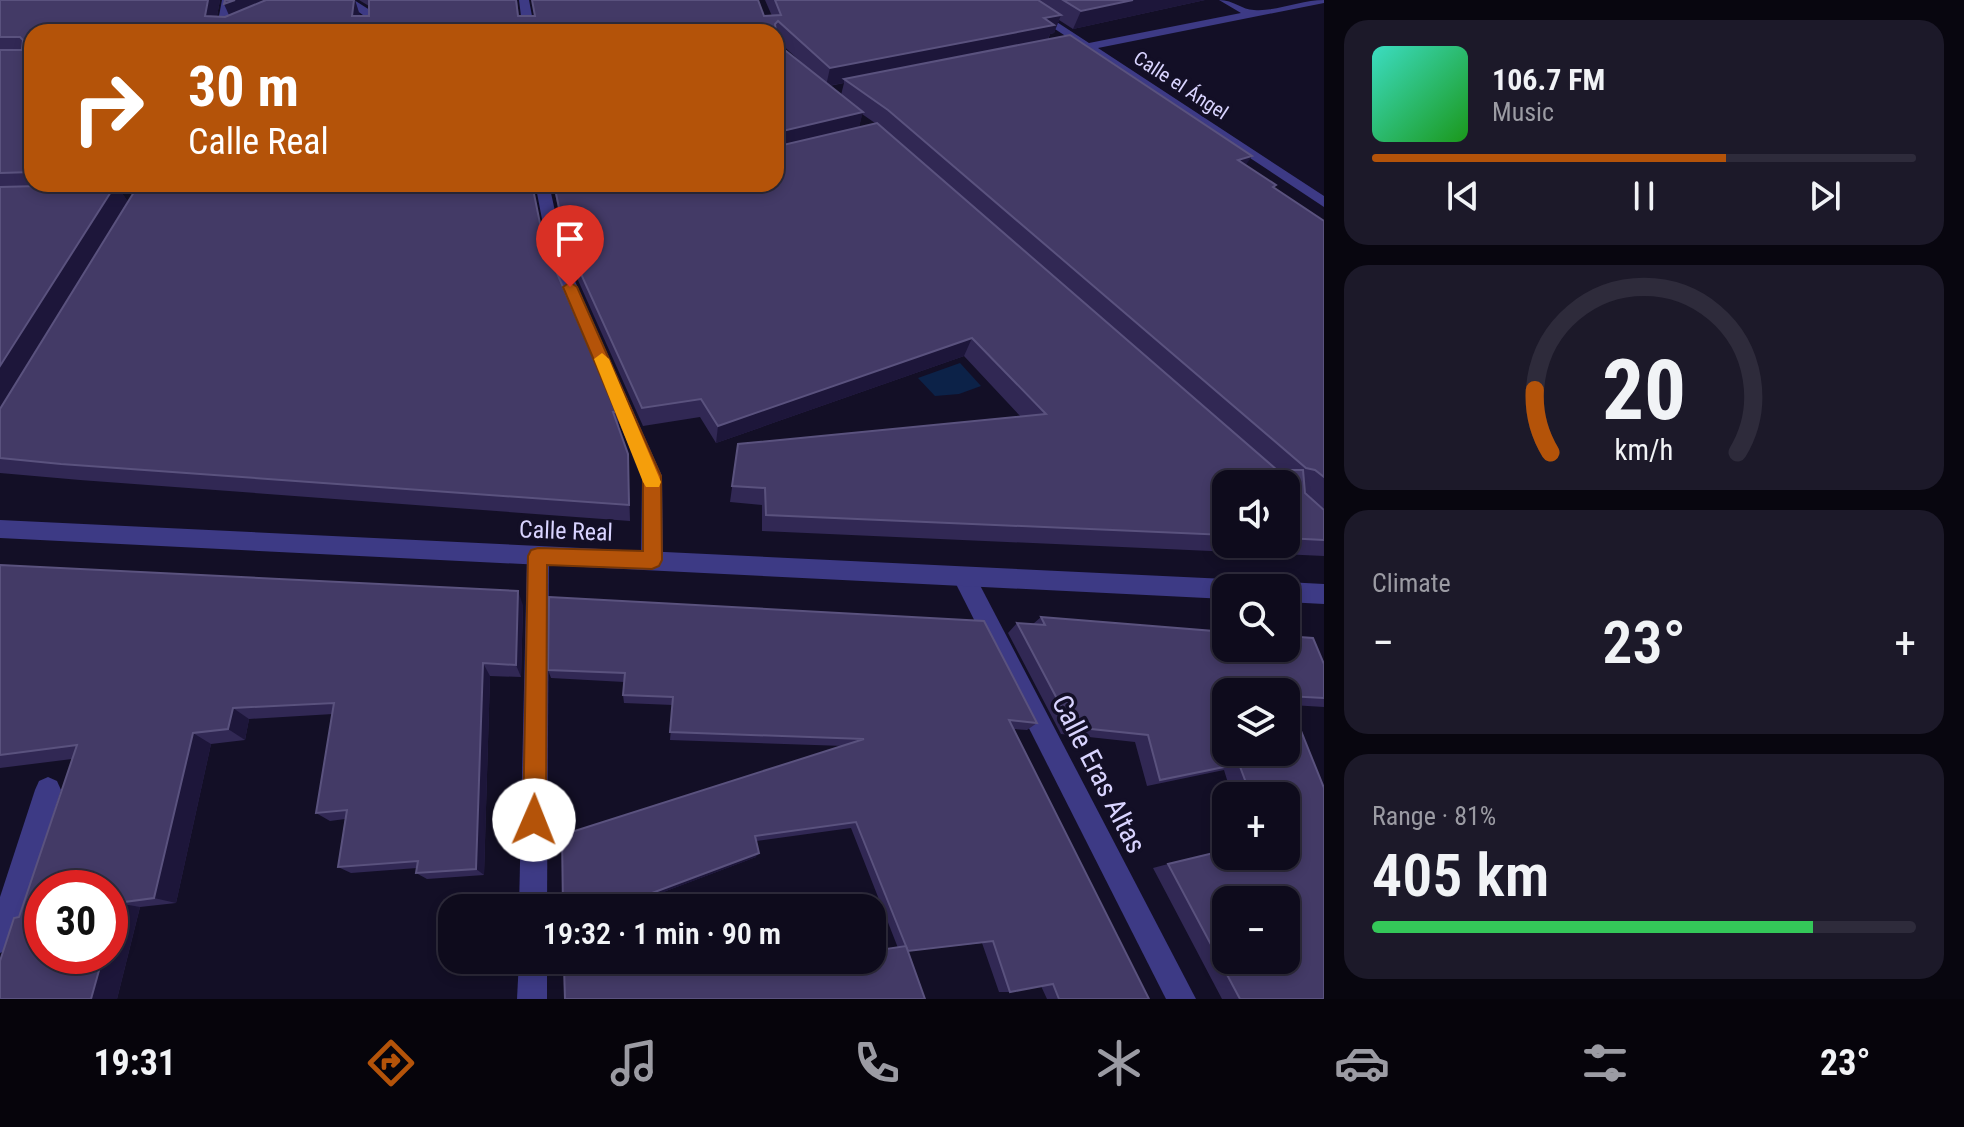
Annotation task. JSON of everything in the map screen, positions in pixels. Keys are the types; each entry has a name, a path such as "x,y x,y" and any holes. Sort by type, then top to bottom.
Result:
{"street":[{"path":"223,24 227,0"},
{"path":"346,0 369,14 367,24"},
{"path":"524,0 528,24"},
{"name":"Calle el Ángel","path":"1016,0 1324,203"},
{"path":"1224,0 1251,14"},
{"path":"1065,46 1324,0"},
{"path":"543,192 558,261 652,476 652,560"},
{"name":"Calle Real","path":"0,529 1212,588"},
{"path":"533,894 538,556"},
{"name":"Calle Eras Altas","path":"964,577 1181,999"},
{"path":"1300,593 1324,594"},
{"path":"0,939 48,790"},
{"path":"532,999 533,974"}],"water":[{"path":"960,363 981,386 959,394 935,396 918,378"}],"building":[{"path":"0,0 208,0 205,16 225,17 266,0 354,0 352,16 369,16 369,0 516,0 518,16 535,16 532,0 758,0 764,16 781,15 775,0 1038,0 1061,15 1044,18 1054,25 830,68 778,21 775,24 24,24 24,172 0,173 0,50 22,50 23,40 20,37 0,37"},
{"path":"1063,0 1133,0 1081,11"},
{"path":"1070,35 1252,156 1238,160 1324,221 1324,477 1306,468 888,110 844,79"},
{"path":"784,49 863,112 784,131"},
{"path":"877,123 1277,470 1212,470 1212,534 766,515 765,488 732,486 738,444 1046,414 972,338 718,426 701,399 642,408 566,241 556,192 784,192 784,145"},
{"path":"24,186 24,192 111,192 0,366 0,187"},
{"path":"134,192 534,192 544,243 617,412 613,412 628,454 629,505 0,458 0,409"},
{"path":"1300,470 1303,470 1305,493 1324,510 1324,540 1300,539"},
{"path":"0,565 518,591 516,665 483,663 476,869 416,873 418,861 338,867 347,810 316,813 334,703 233,708 228,729 193,733 154,898 128,902 128,870 35,870 77,745 0,755"},
{"path":"549,597 984,621 1037,723 1009,720 1149,999 1059,999 1053,984 1010,992 993,941 908,951 856,822 755,836 759,853 649,894 563,894 562,835 864,739 670,732 673,697 623,695 625,673 548,670"},
{"path":"1041,617 1212,631 1212,662 1300,662 1300,637 1313,638 1324,664 1324,698 1300,697 1300,678 1212,678 1212,766 1229,766 1160,780 1148,735 1072,727 1017,623 1045,625"},
{"path":"1300,728 1324,788 1324,999 1240,999 1227,974 1300,974 1300,886 1212,886 1212,946 1168,864 1212,853 1212,870 1300,870 1300,782 1246,782 1240,766 1300,766"},
{"path":"24,902 24,974 98,974 91,999 0,999 0,961 14,918 19,917"},
{"path":"906,946 925,999 565,999 564,974 886,974 886,949"}],"slow traffic":[{"path":"602,359 652,482"}],"route":[{"path":"534,820 538,556 652,560 652,476 570,287"}]}
